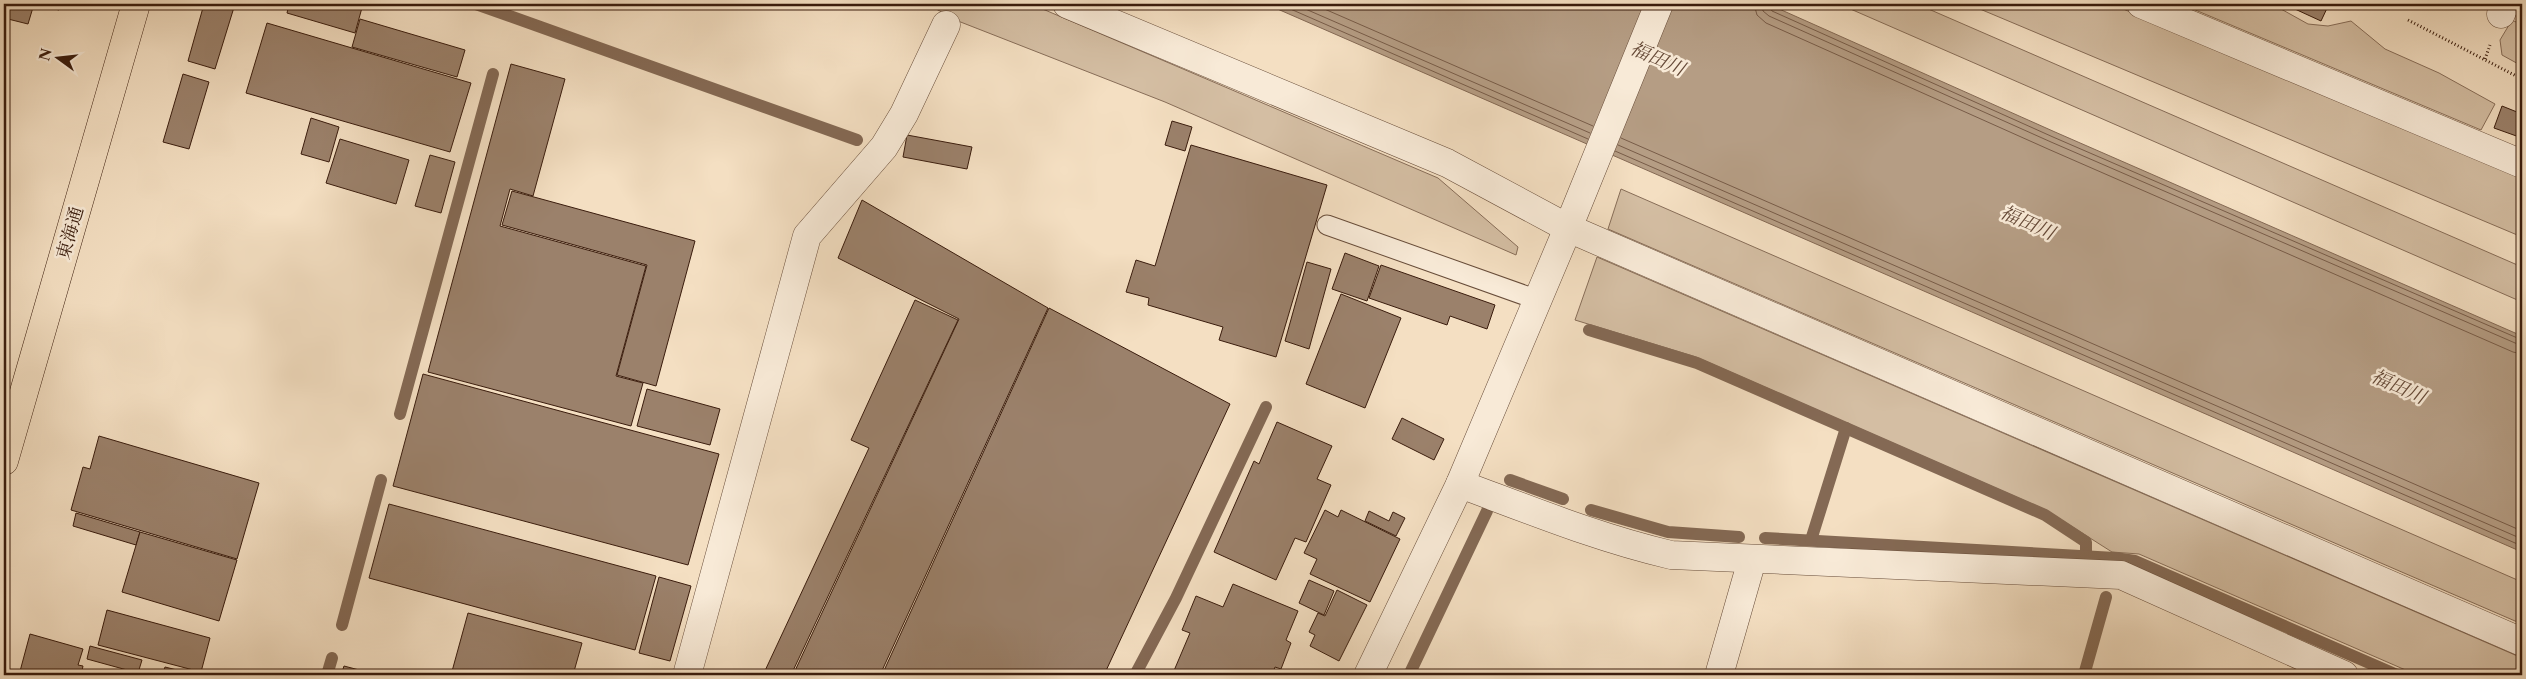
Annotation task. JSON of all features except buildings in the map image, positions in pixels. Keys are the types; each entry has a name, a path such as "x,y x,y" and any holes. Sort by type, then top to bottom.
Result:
{"main road":[{"name":"東海通","path":"4,462 136,4"}],"street":[{"path":"1067,4 1447,162 1568,228 2522,642"},
{"path":"1368,675 1460,484 1568,228 1659,4"},
{"path":"2141,4 2522,164"},
{"path":"686,675 807,236 884,146 904,114 946,26"},
{"path":"1460,484 1625,544 1671,555 2121,575 2344,675"},
{"path":"1719,675 1752,560"}],"lane":[{"path":"1327,225 1538,300"}],"path":[{"path":"2408,20 2522,80"}],"shaded area":[{"path":"927,4 1031,4 1438,178 1518,247 1516,255 1165,102 958,21"},
{"path":"1839,4 1917,4 2522,267 2522,302"},
{"path":"1968,4 2111,4 2522,173 2522,237"},
{"path":"2181,4 2272,4 2308,24 2328,26 2351,21 2385,49 2439,73 2495,104 2481,130"},
{"path":"2512,20 2522,25 2522,66 2502,55 2500,40"},
{"path":"1621,189 2522,582 2522,624 1608,229"},
{"path":"1597,257 2522,658 2522,675 2417,675 2139,554 2112,552 2046,510 1696,357 1575,320"}],"water":[{"name":"福田川","path":"1266,4 1768,4 2522,336 2522,552"}],"waterway":[{"path":"476,4 857,140"},
{"path":"400,414 493,74"},
{"path":"1589,330 1697,363 2045,515 2086,542 2086,557"},
{"path":"1135,675 1176,598 1266,407"},
{"path":"1811,540 1846,428"},
{"path":"342,625 381,480"},
{"path":"1510,480 1563,499"},
{"path":"1591,510 1668,532 1739,537"},
{"path":"1409,675 1487,511"},
{"path":"1765,538 2115,558 2135,561 2397,675"},
{"path":"2084,675 2106,597"},
{"path":"327,675 332,658"}]}
